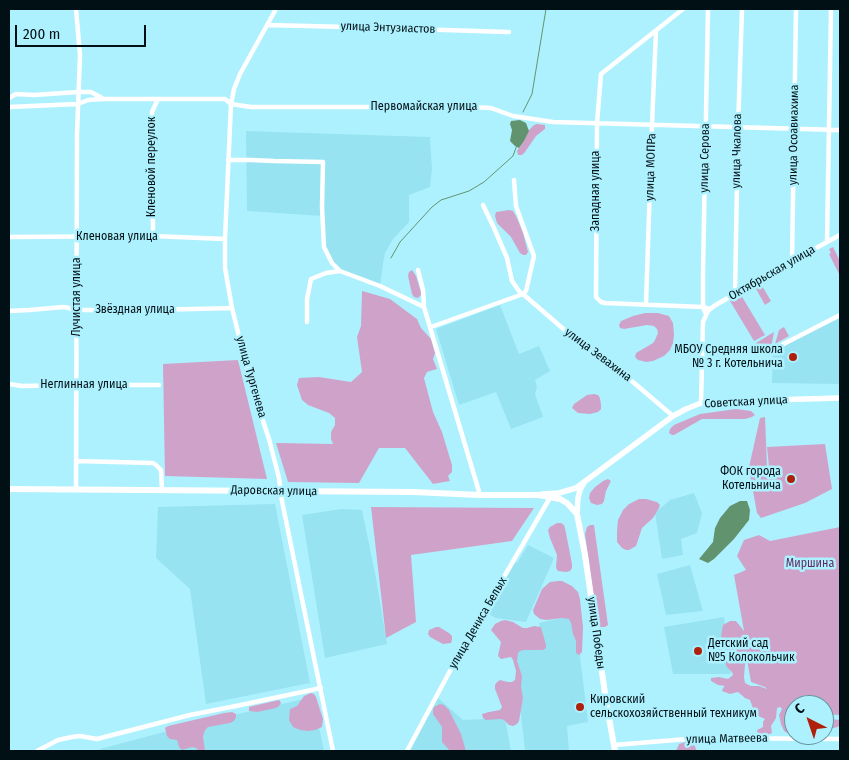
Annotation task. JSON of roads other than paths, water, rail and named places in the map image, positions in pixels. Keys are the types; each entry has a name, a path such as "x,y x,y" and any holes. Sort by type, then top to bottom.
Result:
{"highway":[{"name":"Даровская улица","path":"9,489 413,492 539,495 551,496 567,502"},
{"name":"улица Победы","path":"567,502 577,514 614,748"}],"main road":[{"name":"Советская улица","path":"568,491 576,488 673,416 686,409 702,404 840,398"},
{"name":"улица Победы","path":"577,514 578,498 585,481"},
{"name":"Даровская улица","path":"539,495 568,491"}],"street":[{"name":"Лучистая улица","path":"76,9 80,56 78,92 76,489"},
{"name":"улица Тургенева","path":"276,9 234,88 231,104 228,160 225,268 232,308 251,386 269,439 279,478 280,491 333,751"},
{"path":"656,31 683,9"},
{"name":"улица Серова","path":"703,307 702,271 708,9"},
{"name":"улица Чкалова","path":"735,294 742,9"},
{"name":"улица Осоавиахима","path":"792,261 796,9"},
{"path":"827,242 832,9"},
{"name":"улица Энтузиастов","path":"267,25 509,32"},
{"name":"Западная улица","path":"646,304 605,303 596,297 597,123 601,74 656,31"},
{"name":"улица МОПРа","path":"646,304 656,31"},
{"path":"9,98 16,94 34,95 78,92 91,92 103,98"},
{"name":"Первомайская улица","path":"9,107 78,104 88,100 103,98 225,98 231,104 251,107 468,107 491,108 513,116 552,122 840,130"},
{"name":"Кленовой переулок","path":"153,236 152,112 158,99"},
{"path":"228,160 323,162 322,207 324,247 332,263 340,271 380,286 424,307"},
{"path":"431,327 526,291 534,256 516,206 514,180"},
{"name":"улица Зевахина","path":"482,205 507,258 512,281 519,291 590,352 633,382 673,416"},
{"name":"Октябрьская улица","path":"706,314 710,309 735,294 840,235"},
{"name":"Кленовая улица","path":"9,237 153,236 225,239"},
{"path":"418,270 423,290 424,307 480,495"},
{"path":"307,322 307,299 311,279 326,273 340,271"},
{"path":"646,304 710,309"},
{"name":"Звёздная улица","path":"9,310 64,307 77,310 232,308"},
{"path":"702,404 703,322 706,314 703,307"},
{"path":"770,351 840,315"},
{"name":"Неглинная улица","path":"9,384 22,386 159,385"},
{"path":"76,461 153,463 161,470 162,490"},
{"name":"улица Дениса Белых","path":"406,751 551,496"},
{"path":"37,751 58,740 80,736 97,740 190,714 320,688"},
{"name":"улица Матвеева","path":"614,748 700,738 840,739"}],"waterway":[{"path":"523,112 532,94 546,9"},
{"path":"391,258 400,242 432,207 441,200 469,191 484,182 513,156 517,145"}],"place":[{"name":"МБОУ Средняя школа № 3 г. Котельнича","path":"793,357"},
{"name":"ФОК города Котельнича","path":"791,479"},
{"name":"Детский сад №5 Колокольчик","path":"698,651"},
{"name":"Кировский сельскохозяйственный техникум","path":"580,707"}],"park label":[{"name":"Миршина","path":"810,564"}]}
